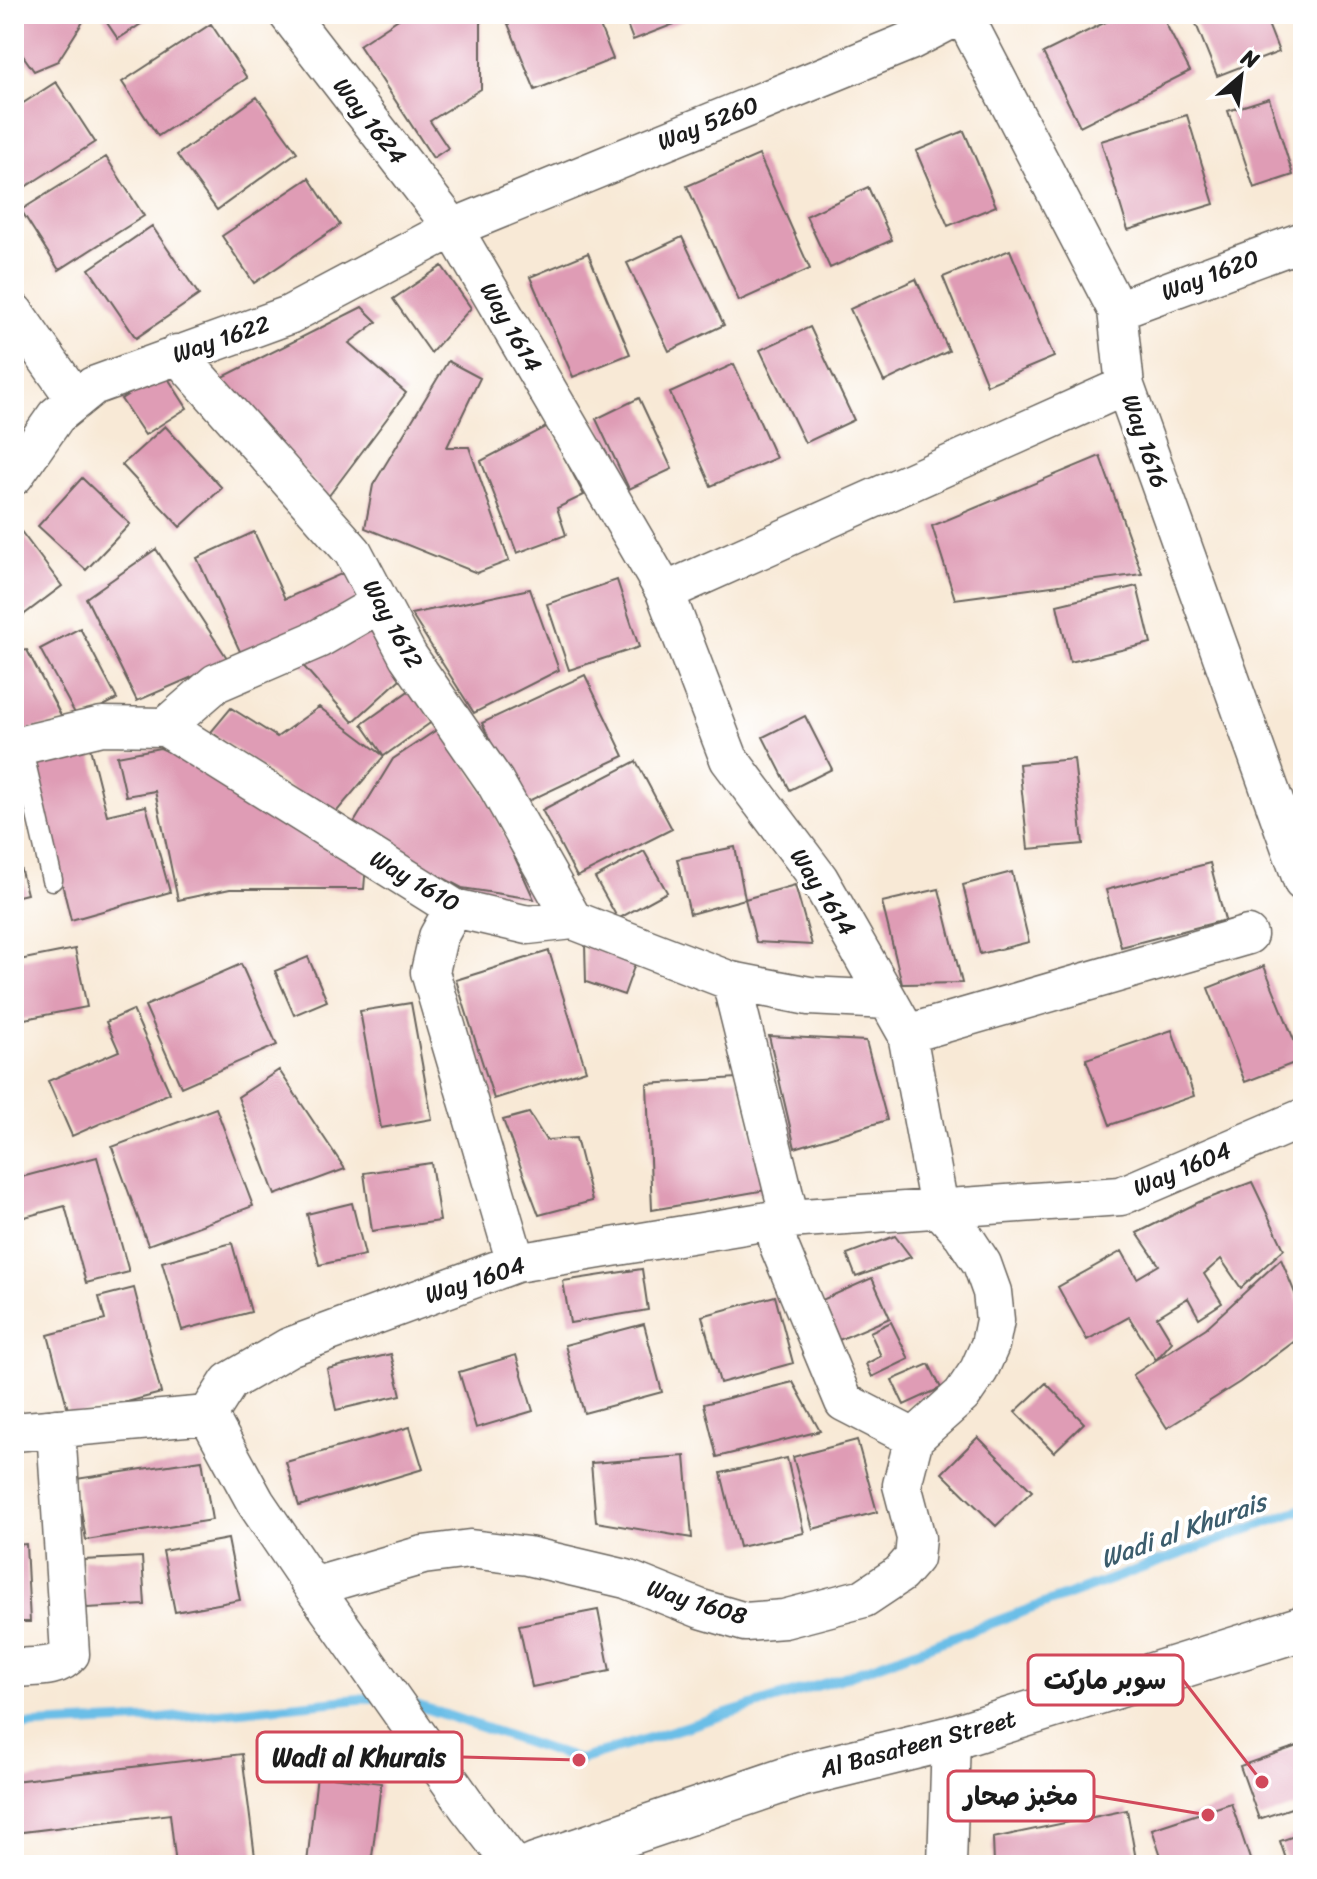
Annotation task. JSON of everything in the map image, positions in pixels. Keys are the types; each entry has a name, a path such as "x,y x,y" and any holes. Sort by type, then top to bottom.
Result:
{"street":[{"name":"Way 1624","path":"288,14 453,228"},
{"name":"Way 5260","path":"453,228 910,41 962,14"},
{"name":"Way 1616","path":"962,14 1117,310 1125,386 1303,882"},
{"name":"Way 1622","path":"14,476 56,416 93,386 289,315 453,228"},
{"name":"Way 1614","path":"453,228 665,592 729,759 819,879 907,1034 939,1208"},
{"name":"Way 1620","path":"1117,310 1303,241"},
{"path":"14,312 76,400"},
{"name":"Way 1612","path":"177,354 353,552 408,656 495,782 573,920"},
{"path":"665,592 1125,386"},
{"path":"17,746 102,726 165,727 216,683 318,639 380,603"},
{"name":"Way 1610","path":"165,727 454,908 528,925 573,920 731,981 809,996 888,1000"},
{"path":"454,908 438,937 430,972 516,1263"},
{"path":"907,1034 1248,935"},
{"path":"731,981 782,1220 779,1246 844,1402 914,1438 962,1395 984,1358 995,1320 992,1292 982,1264 963,1235 939,1208"},
{"name":"Way 1604","path":"208,1415 229,1382 289,1347 516,1263 782,1220 1121,1196 1303,1118"},
{"path":"14,1432 208,1415 256,1503 468,1807 513,1865"},
{"path":"14,1668 56,1665 70,1654 56,1428"},
{"name":"Way 1608","path":"313,1587 423,1555 470,1549 528,1556 626,1579 701,1609 745,1622 784,1619 864,1598 900,1574 914,1558 916,1538 902,1485 914,1438"},
{"name":"Al Basateen Street","path":"535,1865 800,1775 951,1738 1303,1628"},
{"path":"947,1865 951,1738"}],"lane":[{"path":"17,746 52,880"}],"building":[{"path":"14,14 84,14 86,17 58,61 34,71 14,43"},
{"path":"101,14 156,14 118,39"},
{"path":"406,14 475,14 481,22 481,89 430,121 448,148 433,158 359,45"},
{"path":"504,14 595,14 613,59 535,90"},
{"path":"623,14 700,14 633,40"},
{"path":"1122,14 1161,14 1190,71 1080,126 1043,53"},
{"path":"1192,14 1264,14 1279,52 1217,76"},
{"path":"211,24 247,78 158,136 122,82"},
{"path":"56,82 95,142 16,193 14,109"},
{"path":"257,97 297,152 217,210 177,155"},
{"path":"1269,98 1293,175 1254,188 1228,111"},
{"path":"1187,115 1214,204 1128,230 1101,141"},
{"path":"964,131 996,206 948,226 916,151"},
{"path":"759,155 810,269 739,301 687,186"},
{"path":"106,157 144,216 59,270 21,210"},
{"path":"309,178 340,225 254,283 222,236"},
{"path":"868,187 892,240 830,268 806,216"},
{"path":"152,226 199,295 136,338 89,269"},
{"path":"682,237 724,325 669,351 627,263"},
{"path":"1010,250 1054,357 987,385 943,277"},
{"path":"588,253 630,354 573,377 530,277"},
{"path":"442,266 471,308 431,353 393,299"},
{"path":"916,279 949,351 884,382 850,309"},
{"path":"362,307 377,322 349,343 406,393 328,497 221,378"},
{"path":"810,327 854,420 805,443 760,350"},
{"path":"448,361 480,378 447,447 469,447 509,561 477,573 365,528 373,485"},
{"path":"734,364 776,458 711,486 670,393"},
{"path":"164,372 187,408 145,435 121,399"},
{"path":"639,398 672,469 629,489 596,419"},
{"path":"165,426 222,488 180,527 122,465"},
{"path":"548,426 584,495 557,508 566,535 517,553 481,461"},
{"path":"1100,456 1142,574 955,599 932,526"},
{"path":"82,478 130,524 86,570 38,526"},
{"path":"14,522 62,586 14,622"},
{"path":"254,532 285,599 350,570 366,606 244,660 197,558"},
{"path":"156,549 229,661 137,701 86,598"},
{"path":"617,580 639,647 569,670 547,604"},
{"path":"1137,586 1151,643 1070,662 1057,605"},
{"path":"530,589 559,670 474,713 411,614"},
{"path":"370,626 400,679 353,722 299,661"},
{"path":"80,628 117,699 78,719 40,649"},
{"path":"27,650 64,721 14,734 14,652"},
{"path":"585,675 624,756 520,805 482,723"},
{"path":"410,690 433,721 384,756 362,724"},
{"path":"319,707 384,756 332,817 211,732 231,708 277,737"},
{"path":"805,716 832,769 790,790 763,737"},
{"path":"441,727 488,799 534,899 462,888 350,829 393,759"},
{"path":"87,736 107,815 146,806 170,892 71,920 29,750"},
{"path":"160,748 204,766 366,864 364,889 230,889 178,900 155,791 126,796 117,756"},
{"path":"1074,759 1083,844 1028,849 1019,764"},
{"path":"636,761 672,829 577,877 542,810"},
{"path":"14,844 27,894 14,897"},
{"path":"735,847 745,899 690,914 677,859"},
{"path":"644,851 667,892 618,919 595,878"},
{"path":"1210,863 1225,920 1121,947 1106,890"},
{"path":"1012,872 1029,942 980,954 963,885"},
{"path":"795,885 812,945 756,942 745,899"},
{"path":"939,889 962,983 902,984 882,902"},
{"path":"585,944 636,961 624,995 586,982"},
{"path":"75,949 87,1007 14,1021 14,961"},
{"path":"549,951 586,1070 494,1099 456,980"},
{"path":"308,957 327,1001 294,1015 275,971"},
{"path":"241,964 277,1045 181,1087 145,1006"},
{"path":"1264,966 1302,1060 1245,1082 1208,988"},
{"path":"411,1003 432,1119 381,1128 360,1011"},
{"path":"133,1010 170,1093 72,1136 48,1081 119,1051 106,1022"},
{"path":"1172,1030 1194,1096 1110,1125 1086,1059"},
{"path":"769,1036 866,1041 887,1120 795,1148"},
{"path":"279,1070 345,1169 275,1195 238,1097"},
{"path":"737,1078 766,1190 652,1210 647,1084"},
{"path":"216,1108 253,1206 148,1245 112,1147"},
{"path":"529,1113 546,1140 576,1138 592,1201 539,1215 503,1120"},
{"path":"97,1157 129,1272 86,1283 65,1206 14,1220 14,1179"},
{"path":"431,1163 440,1221 372,1231 364,1173"},
{"path":"1252,1182 1284,1249 1241,1288 1221,1259 1204,1274 1222,1303 1199,1318 1188,1298 1157,1317 1172,1342 1156,1360 1129,1317 1087,1340 1058,1287 1122,1251 1137,1278 1159,1265 1137,1233 1199,1202"},
{"path":"352,1203 365,1255 319,1265 307,1214"},
{"path":"895,1236 911,1257 856,1277 847,1254"},
{"path":"232,1243 251,1312 182,1330 162,1262"},
{"path":"1281,1259 1303,1313 1303,1335 1240,1382 1167,1428 1133,1375 1206,1328"},
{"path":"642,1269 648,1310 570,1323 563,1281"},
{"path":"872,1278 890,1318 839,1340 822,1300"},
{"path":"134,1288 161,1393 70,1417 48,1335 105,1320 99,1297"},
{"path":"775,1296 793,1363 720,1383 702,1316"},
{"path":"891,1322 909,1359 872,1377 866,1364 881,1356 870,1332"},
{"path":"644,1324 662,1392 584,1413 565,1345"},
{"path":"391,1354 401,1395 336,1410 327,1369"},
{"path":"516,1355 533,1411 476,1428 459,1372"},
{"path":"929,1364 941,1388 904,1405 892,1380"},
{"path":"793,1382 820,1431 717,1457 704,1404"},
{"path":"1046,1383 1084,1423 1054,1452 1015,1412"},
{"path":"410,1427 423,1469 299,1506 286,1462"},
{"path":"978,1437 1032,1491 996,1526 942,1473"},
{"path":"857,1440 877,1512 813,1529 793,1457"},
{"path":"685,1456 692,1538 596,1522 591,1463"},
{"path":"787,1458 804,1533 739,1547 721,1473"},
{"path":"202,1460 212,1520 86,1540 76,1479"},
{"path":"228,1539 240,1600 175,1612 163,1551"},
{"path":"26,1544 30,1622 14,1622 14,1545"},
{"path":"142,1557 145,1605 86,1608 83,1560"},
{"path":"598,1610 610,1671 532,1687 519,1625"},
{"path":"1303,1744 1303,1804 1259,1819 1240,1766"},
{"path":"242,1754 256,1865 176,1865 170,1814 14,1833 14,1781"},
{"path":"317,1775 381,1783 371,1865 307,1863"},
{"path":"1231,1803 1252,1865 1164,1865 1152,1829"},
{"path":"1127,1810 1137,1865 994,1865 993,1838"},
{"path":"1303,1833 1303,1865 1288,1865 1280,1841"},
{"path":"835,1858 883,1863 883,1865 834,1865"}],"waterway":[{"name":"Wadi al Khurais","path":"410,1703 579,1760 839,1679 1303,1509"},
{"name":"Wadi al Khurais","path":"14,1726 161,1719 379,1697"}],"place":[{"name":"Wadi al Khurais","path":"579,1760"},
{"name":"سوبر ماركت","path":"1262,1782"},
{"name":"مخبز صحار","path":"1208,1815"}]}
